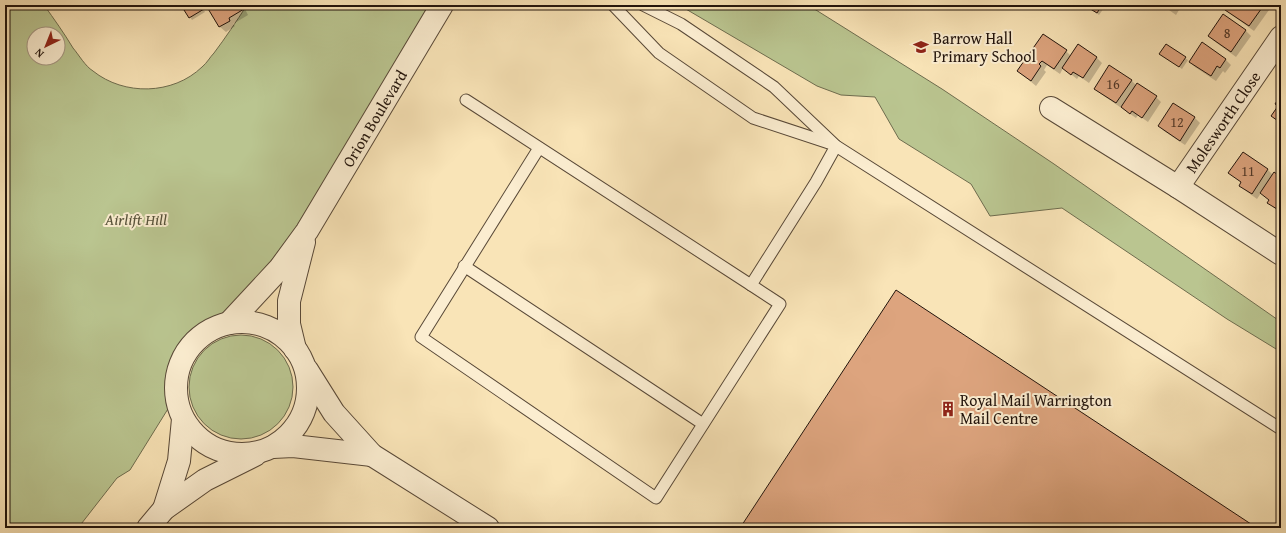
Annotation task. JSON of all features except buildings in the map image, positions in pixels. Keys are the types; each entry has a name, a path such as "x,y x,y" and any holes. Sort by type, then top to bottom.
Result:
{"street":[{"name":"Orion Boulevard","path":"229,323 280,268 307,231 442,5"},
{"name":"Molesworth Close","path":"1178,187 1281,37"},
{"name":"Molesworth Close","path":"1051,108 1178,187 1281,254"},
{"name":"Orion Boulevard","path":"307,231 289,301 289,324 300,358 334,413 372,455 488,528"},
{"path":"148,528 164,509 205,480 266,450 288,436 299,421 306,404 308,385 300,358 285,338 273,329 259,324 244,322 229,323 210,330 194,342 182,359 176,379 176,399 183,419 193,434 207,445 224,452 242,454 266,450"},
{"path":"164,509 179,461 183,419"},
{"name":"Orion Boulevard","path":"266,450 299,447 372,455"}],"lane":[{"path":"613,5 659,53 753,118 836,146"},
{"path":"643,5 681,24 774,87 836,146 1281,429"},
{"path":"466,100 780,304 656,498 421,337 539,148"},
{"path":"751,285 816,182 836,146"},
{"path":"464,266 703,424"}],"green space":[{"name":"Airlift Hill","path":"5,5 44,5 59,26 26,26 26,66 66,66 66,36 73,48 90,69 105,79 119,85 148,89 177,83 202,67 218,47 247,5 429,5 295,229 265,269 224,317 192,345 178,362 171,404 130,470 117,478 78,528 5,528"},
{"path":"679,5 808,5 942,89 1054,164 1281,322 1281,352 1227,319 1062,208 990,216 971,184 899,139 875,97 841,95 817,86"},
{"path":"241,335 261,339 278,350 289,367 293,387 289,407 278,424 261,435 241,439 221,435 204,424 193,407 189,387 193,367 204,350 221,339"}],"place":[{"name":"Barrow Hall Primary School","path":"921,47"},
{"name":"Royal Mail Warrington Mail Centre","path":"948,409"}]}
